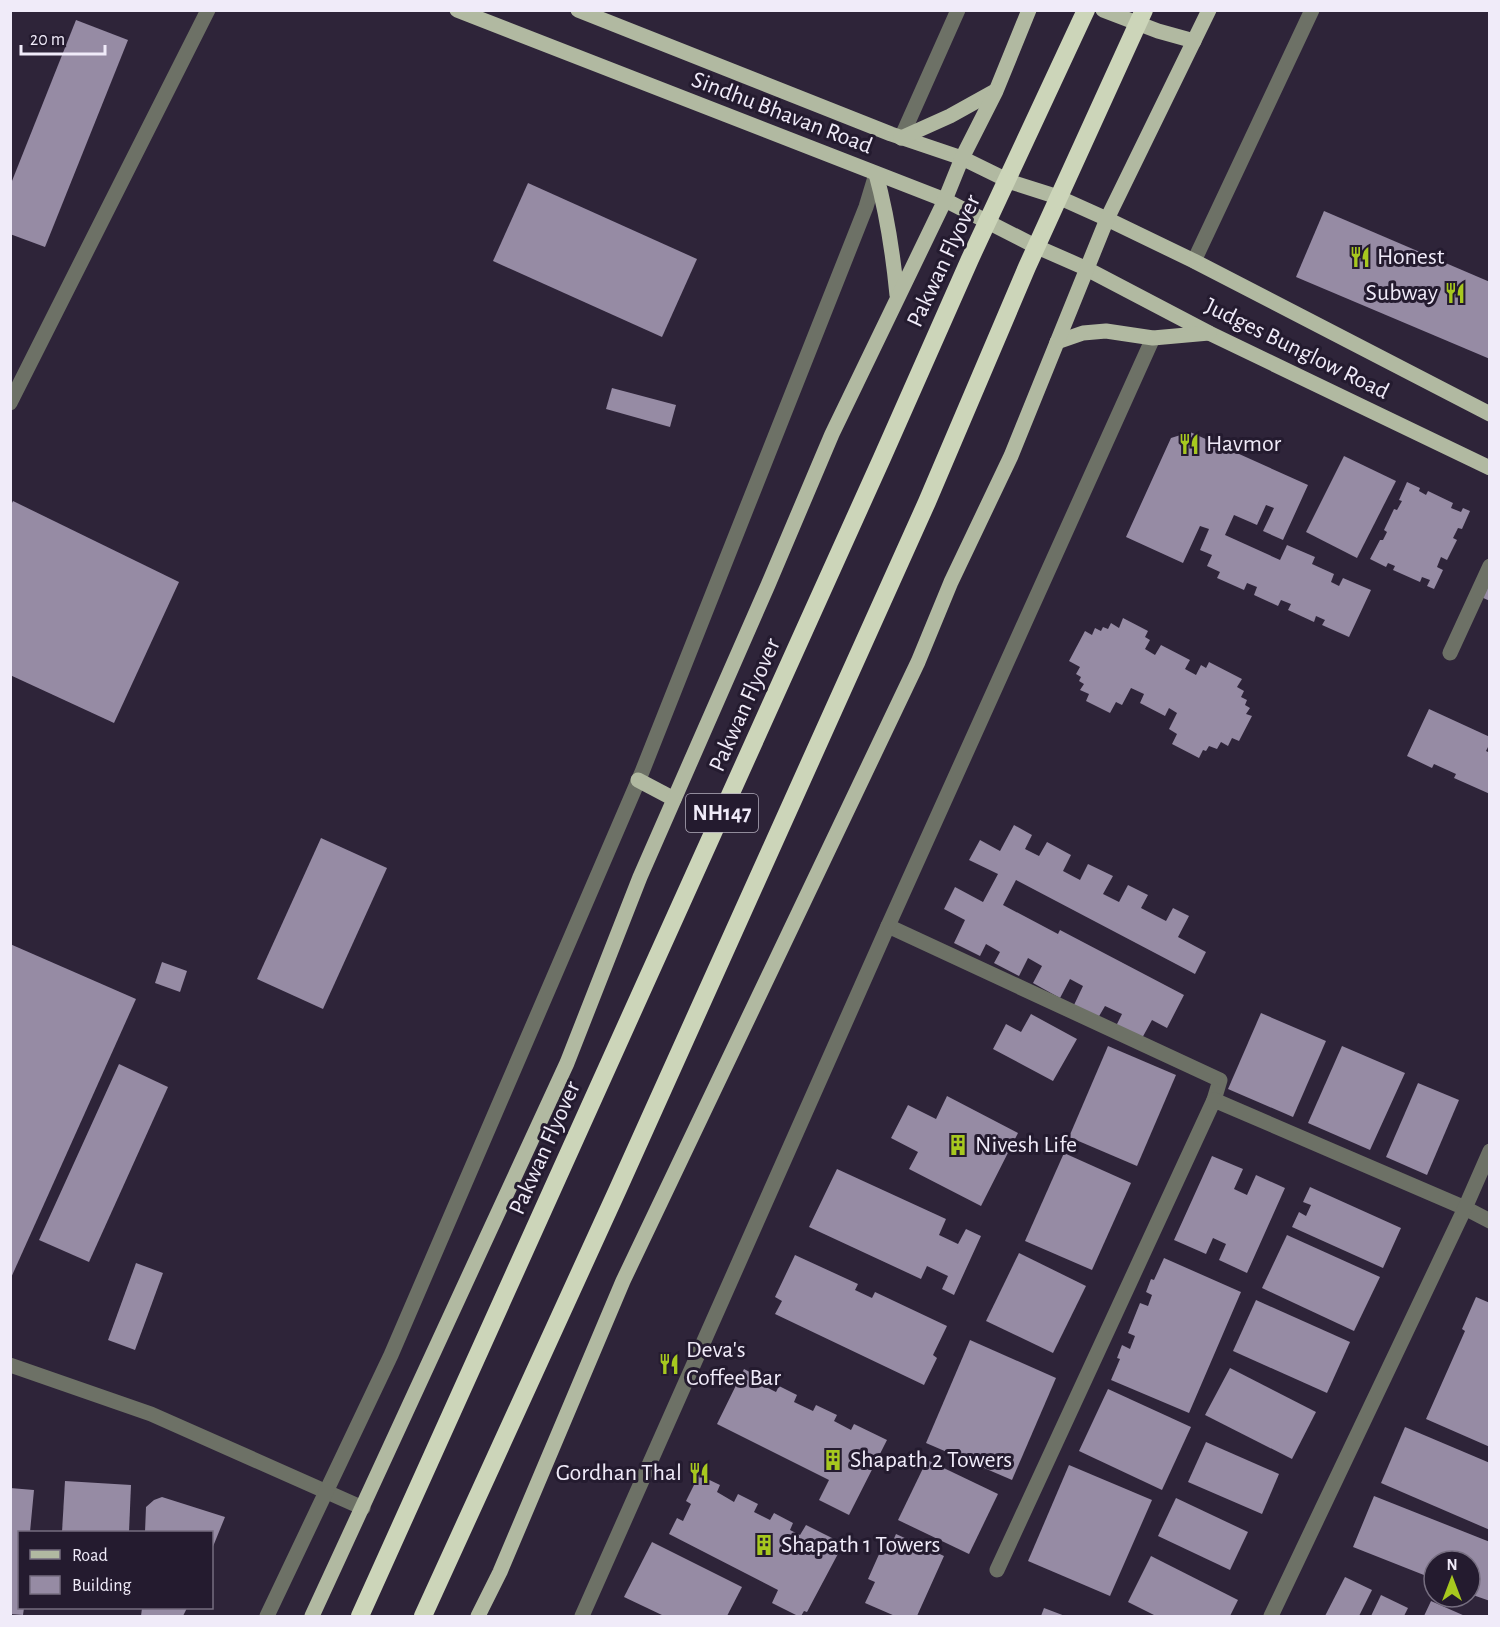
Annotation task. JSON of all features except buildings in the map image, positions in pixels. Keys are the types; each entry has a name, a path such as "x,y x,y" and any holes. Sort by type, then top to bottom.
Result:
{"highway":[{"name":"Pakwan Flyover","path":"360,1617 970,259 1086,10"},
{"name":"NH147","path":"423,1617 623,1179 917,524 1032,256 1144,10"}],"main road":[{"name":"Sindhu Bhavan Road","path":"458,10 945,200 1035,246 1085,268"},
{"name":"Sindhu Bhavan Road","path":"578,10 901,138 962,158 1011,182 1058,197 1107,219"},
{"path":"312,1617 567,1063 640,877 832,434 996,91 1029,10"},
{"path":"1103,10 1194,41"},
{"path":"478,1617 500,1572 624,1281 918,662 951,582 1011,456 1085,268 1107,219 1209,10"},
{"path":"901,138 950,116 996,91"},
{"path":"876,174 892,243 897,295"},
{"name":"Judges Bunglow Road","path":"1107,219 1194,261 1490,414"},
{"name":"Judges Bunglow Road","path":"1085,268 1209,333 1490,468"},
{"path":"1057,342 1083,333 1106,331 1153,338 1209,333"},
{"path":"638,780 674,799"}],"street":[{"path":"10,403 208,10"},
{"path":"901,138 958,10"},
{"path":"1194,261 1312,10"},
{"path":"267,1617 391,1355 638,780 862,218 876,174"},
{"path":"582,1617 888,926 1153,338"},
{"path":"1450,652 1490,566"},
{"path":"888,926 1220,1080 1214,1100 997,1570"},
{"path":"1214,1100 1465,1208 1490,1221"},
{"path":"1271,1617 1490,1151"},
{"path":"10,1365 151,1414 363,1508"}],"place":[{"name":"Honest","path":"1360,257"},
{"name":"Subway","path":"1455,293"},
{"name":"Havmor","path":"1189,444"},
{"name":"Nivesh Life","path":"958,1145"},
{"name":"Deva's Coffee Bar","path":"669,1364"},
{"name":"Shapath 2 Towers","path":"833,1460"},
{"name":"Gordhan Thal","path":"699,1473"},
{"name":"Shapath 1 Towers","path":"764,1545"}]}
